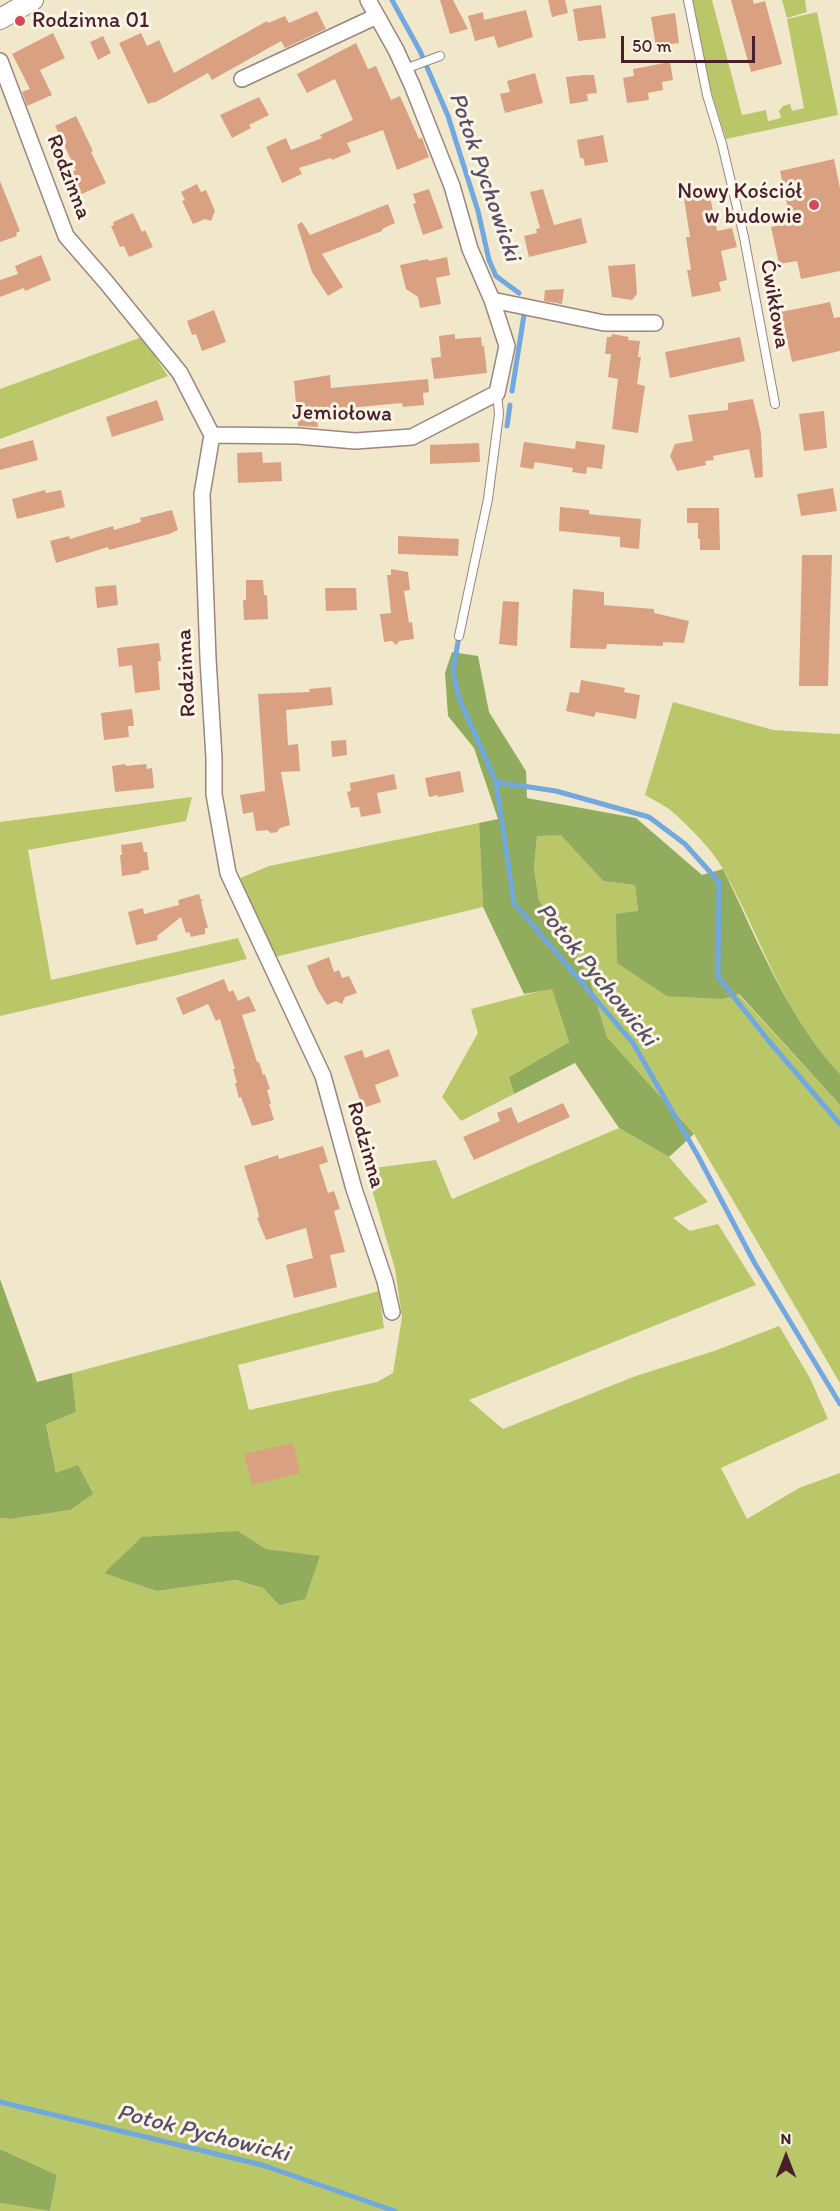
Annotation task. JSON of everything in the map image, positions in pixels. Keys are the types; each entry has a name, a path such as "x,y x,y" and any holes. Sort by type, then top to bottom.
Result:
{"street":[{"path":"0,19 33,0"},
{"path":"368,0 412,67 452,186 470,249 492,300 507,346 497,393"},
{"path":"242,79 377,16"},
{"name":"Rodzinna","path":"0,61 66,236 180,373 212,435 202,495 214,794 228,873 323,1076 354,1189 386,1281 392,1312"},
{"path":"492,300 604,322 655,322"},
{"name":"Jemiołowa","path":"212,435 298,436 356,441 412,437 497,393"}],"lane":[{"name":"Ćwikłowa","path":"688,0 706,95 722,144 744,237 775,404"},
{"path":"412,67 440,56"},
{"path":"459,636 488,499 500,414 497,393"}],"green space":[{"path":"692,0 712,0 742,115 766,110 768,121 781,118 779,111 783,106 790,104 792,111 804,108 787,19 817,12 838,115 726,139 708,81"},
{"path":"782,0 806,0 807,12 787,18"},
{"path":"142,337 168,376 0,439 0,389"},
{"path":"452,652 478,656 489,712 526,771 527,798 636,818 702,875 723,869 789,1003 822,1053 840,1074 840,1105 739,994 723,999 667,996 617,963 616,914 638,911 635,885 603,881 561,835 537,836 534,869 539,900 588,974 607,1037 694,1134 669,1157 619,1128 575,1063 514,1094 509,1077 569,1042 552,989 524,994 483,907 479,823 498,819 474,748 448,716 445,673"},
{"path":"673,702 773,730 840,734 840,1074 820,1052 789,1003 719,863 676,815 645,795"},
{"path":"192,797 186,821 28,850 51,980 238,938 247,959 0,1016 0,822"},
{"path":"479,823 483,907 275,957 238,879 269,866"},
{"path":"537,835 562,835 603,881 635,885 638,911 723,999 738,994 840,1105 840,1383 694,1134 607,1037 588,974 539,900 534,869"},
{"path":"552,988 569,1042 509,1077 514,1094 461,1121 442,1097 478,1033 471,1009"},
{"path":"619,1128 669,1157 708,1202 673,1218 690,1231 718,1224 756,1285 469,1400 503,1429 633,1377 717,1350 779,1326 810,1378 828,1419 721,1468 747,1519 799,1488 840,1473 840,2211 50,2211 57,2175 0,2149 0,1518 11,1519 70,1510 56,1473 46,1423 76,1412 72,1373 379,1291 384,1328 238,1365 249,1410 377,1382 393,1373 402,1317 395,1269 366,1169 436,1160 452,1199","holes":["238,1531 266,1549 320,1557 279,1605 263,1588 236,1580 157,1591 104,1572"]},
{"path":"0,1279 37,1382 72,1373 76,1412 46,1424 56,1473 78,1465 93,1494 70,1510 11,1519 0,1518"},
{"path":"238,1531 266,1549 320,1556 305,1599 279,1605 263,1588 236,1580 157,1591 104,1573 142,1537"},
{"path":"0,2149 57,2175 50,2211 0,2203"},
{"path":"0,2203 50,2211 0,2211"}],"building":[{"path":"440,0 453,0 468,29 450,34"},
{"path":"548,0 565,0 568,13 552,17"},
{"path":"731,0 753,0 754,4 765,1 782,64 751,72"},
{"path":"601,5 606,38 578,41 573,9"},
{"path":"526,10 533,37 498,48 494,36 475,41 468,16 483,12 484,20"},
{"path":"317,11 326,29 285,48 281,41 212,80 208,73 154,103 148,104 119,43 141,33 147,46 159,40 174,73 267,21 268,23 285,16 289,23"},
{"path":"675,13 679,43 656,46 651,17"},
{"path":"53,33 65,58 40,70 52,95 27,106 22,92 30,89 12,54"},
{"path":"103,36 111,53 98,60 90,42"},
{"path":"356,43 368,69 376,66 391,100 400,96 419,139 422,138 429,157 397,170 383,130 347,143 351,152 332,160 331,158 299,168 302,174 282,183 266,147 286,138 291,150 322,138 320,135 353,120 335,79 307,93 297,74"},
{"path":"670,62 673,80 662,82 663,90 648,93 649,100 627,103 623,78 634,76 633,69"},
{"path":"535,73 543,103 505,113 500,94 510,92 507,81"},
{"path":"594,75 597,93 587,94 588,101 570,104 566,77"},
{"path":"259,97 269,115 249,125 251,128 232,138 220,115"},
{"path":"76,116 106,183 75,197 65,175 76,170 55,126"},
{"path":"603,135 608,162 585,166 583,158 580,158 577,140"},
{"name":"Nowy Kościół w budowie","path":"834,159 840,188 840,271 801,279 797,261 779,264 771,227 791,223 780,171"},
{"path":"0,181 20,231 16,233 17,236 0,242"},
{"path":"197,184 201,192 206,190 215,211 211,221 205,219 193,224 182,201 185,200 181,192"},
{"path":"708,187 717,231 732,228 737,247 721,251 727,280 719,282 721,291 692,297 687,270 691,270 686,237 690,237 683,192"},
{"path":"429,189 443,228 423,235 413,204 416,203 413,194"},
{"path":"543,189 554,225 581,218 587,243 529,257 524,236 537,233 536,229 540,228 530,192"},
{"path":"388,204 395,223 382,231 322,254 343,287 328,296 312,272 297,225 302,222 310,235"},
{"path":"133,213 142,232 145,230 153,247 129,257 124,246 120,247 111,226 114,225 113,222"},
{"path":"41,255 51,280 25,291 24,288 0,297 0,280 18,274 15,266"},
{"path":"447,257 450,275 436,278 441,304 420,308 418,297 406,289 400,265"},
{"path":"635,264 637,294 632,300 612,297 608,266"},
{"path":"564,289 562,304 544,301 545,290"},
{"path":"830,302 834,318 840,317 840,351 792,362 781,312"},
{"path":"214,310 226,342 202,351 196,334 192,335 187,321"},
{"path":"455,334 455,339 481,337 487,373 434,379 431,358 441,357 439,336"},
{"path":"612,334 629,337 628,340 640,341 638,357 641,357 637,384 645,386 638,433 612,429 618,379 608,377 611,354 605,354 607,337 611,337"},
{"path":"740,337 745,361 670,378 665,352"},
{"path":"330,375 331,388 428,379 429,392 423,393 424,405 403,407 402,403 316,411 318,427 298,426 294,381"},
{"path":"753,399 761,433 763,477 755,478 749,449 713,456 714,460 705,461 706,465 677,471 670,456 675,444 693,441 688,415 728,410 728,403"},
{"path":"157,400 164,420 112,437 106,417"},
{"path":"824,411 827,448 804,451 799,414"},
{"path":"33,440 38,460 0,470 0,449"},
{"path":"576,441 605,445 602,469 587,467 586,474 572,472 573,468 535,462 533,469 520,467 524,442 575,449"},
{"path":"479,443 480,462 430,464 430,445"},
{"path":"262,452 263,463 281,462 282,481 238,483 237,453"},
{"path":"833,488 837,511 801,516 797,494"},
{"path":"45,490 46,493 61,490 65,507 17,519 12,499"},
{"path":"560,507 589,510 589,514 641,519 639,549 620,547 620,537 559,531"},
{"path":"687,508 719,508 720,550 700,550 698,523 687,523"},
{"path":"172,510 178,530 109,550 108,547 56,563 50,541 69,536 70,539 113,526 114,530 141,522 140,518"},
{"path":"398,536 459,539 458,556 398,554"},
{"path":"802,555 832,555 828,686 799,686"},
{"path":"391,569 408,572 410,590 404,591 414,639 399,641 396,645 392,641 384,642 380,614 391,613 387,575 391,575"},
{"path":"246,580 263,580 264,595 267,595 268,619 244,620 243,600 246,600"},
{"path":"116,585 118,605 97,608 95,587"},
{"path":"325,588 356,588 357,610 326,611"},
{"path":"573,589 604,592 604,605 654,609 654,613 689,621 684,643 663,642 663,646 607,644 606,649 570,648"},
{"path":"503,601 519,602 517,646 499,644"},
{"path":"159,643 160,690 135,693 132,665 119,667 117,648"},
{"path":"581,680 625,688 624,692 640,695 636,719 596,712 594,717 566,711 570,692 579,693"},
{"path":"331,687 333,705 286,710 288,745 298,744 300,771 281,772 290,825 280,828 277,832 256,831 253,812 243,814 240,795 265,791 258,694 310,692 309,689"},
{"path":"132,709 134,726 128,726 129,737 104,740 101,713"},
{"path":"346,740 347,755 332,757 331,741"},
{"path":"125,764 126,766 146,764 147,769 152,768 154,788 115,792 112,766"},
{"path":"460,771 464,792 429,797 425,778"},
{"path":"394,774 397,789 377,793 381,813 361,817 359,807 351,808 347,792 351,791 350,783"},
{"path":"142,842 144,852 147,852 149,870 122,876 121,845"},
{"path":"199,894 201,900 204,899 201,902 208,928 205,928 205,934 191,937 189,932 186,933 181,917 157,936 158,940 136,945 128,912 143,908 144,914 179,905 178,900"},
{"path":"329,957 334,972 339,970 342,978 349,976 357,993 345,997 342,1004 336,1001 327,1005 307,966"},
{"path":"224,979 229,992 233,990 238,1001 249,996 256,1011 242,1015 257,1062 259,1062 263,1075 265,1074 270,1089 267,1090 274,1120 252,1126 241,1097 239,1098 233,1069 235,1069 220,1019 216,1021 208,1004 183,1015 176,998"},
{"path":"389,1049 399,1076 375,1085 381,1102 363,1108 344,1056 362,1050 365,1058"},
{"path":"563,1103 570,1117 474,1160 463,1137 500,1121 497,1113 511,1107 518,1123"},
{"path":"323,1146 328,1162 319,1165 328,1193 334,1191 340,1209 334,1211 345,1252 330,1255 337,1287 294,1298 286,1265 313,1258 306,1228 266,1240 257,1218 259,1217 257,1208 244,1166 278,1155 279,1159"},
{"path":"293,1443 300,1473 252,1485 244,1454"}],"waterway":[{"name":"Potok Pychowicki","path":"392,0 420,51 448,116 478,211 489,260 496,276 519,293"},
{"name":"Potok Pychowicki","path":"512,391 524,315"},
{"path":"507,426 510,405"},
{"name":"Potok Pychowicki","path":"459,636 453,672 459,698 496,782 514,903 633,1043 698,1156 754,1262 840,1404"},
{"path":"496,782 556,791 649,817 685,844 719,882 718,977 840,1124"},
{"name":"Potok Pychowicki","path":"0,2102 262,2165 395,2211"}],"place":[{"name":"Rodzinna 01","path":"20,21"},
{"name":"Nowy Kościół w budowie","path":"814,205"}]}
